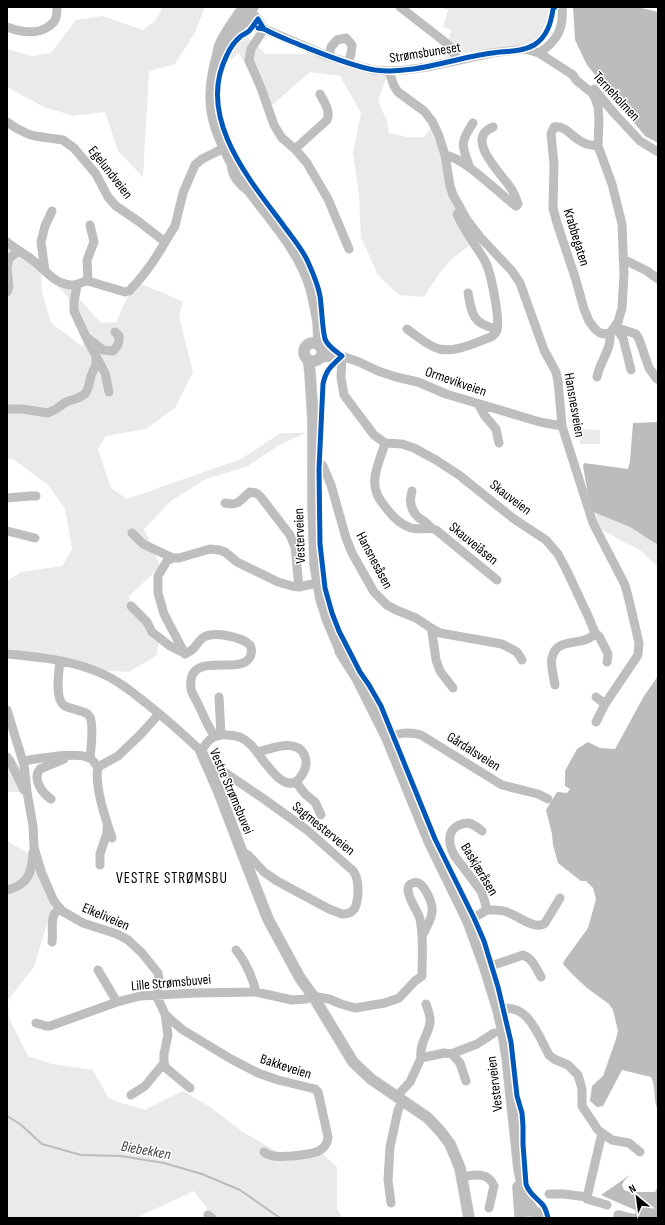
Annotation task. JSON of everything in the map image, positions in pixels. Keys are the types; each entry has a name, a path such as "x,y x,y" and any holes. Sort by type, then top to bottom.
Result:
{"main road":[{"name":"Vesterveien","path":"246,11 218,57 212,81 211,102 215,125 224,148 233,165 238,168 250,190 288,240 301,263 311,289 315,307 318,322 318,354 309,364 313,417 314,540 317,583 328,621 340,651 354,680 373,709 387,738 429,842 468,921 485,968 498,1010 507,1057 519,1169 524,1194 537,1214"},
{"name":"Vesterveien","path":"307,345 312,333 315,307"},
{"path":"312,343 318,344 318,354 305,358 303,352 307,345 312,343"},
{"name":"Vestre Strømsbuvei","path":"201,751 210,770 271,924 300,978 314,997 353,1062 371,1079 428,1118 441,1132 455,1154 462,1177 469,1216"},
{"name":"Vesterveien","path":"519,1169 519,1216"},
{"path":"519,1216 526,1211 537,1214"}],"street":[{"path":"7,27 27,32 37,32 52,24 55,20 57,7"},
{"path":"400,7 445,42 450,47 457,59"},
{"path":"539,52 548,47 557,37 562,26 562,7"},
{"name":"Strømsbuneset","path":"246,11 253,26 259,29 264,29 348,63 374,70 389,71 427,67 457,59 525,49 539,52 573,75 576,80 592,93 598,107 598,146 608,172 622,224 624,274 622,308 618,322 612,330 610,344 598,369 596,377"},
{"path":"264,29 251,49 249,60 274,125 282,138 295,149 307,163 328,199 349,249"},
{"path":"329,56 331,47 337,40 346,38 352,45 348,63"},
{"name":"Hansnesveien","path":"389,71 398,92 424,111 432,121 439,136 453,195 467,220 512,270 520,283 544,350 556,372 562,426 593,523 624,585 631,606 639,643 638,655 605,704 596,722"},
{"name":"Terneholmen","path":"573,75 587,82 640,141 658,152"},
{"path":"295,149 327,120 329,116 328,110 320,94"},
{"name":"Egelundveien","path":"7,122 28,134 63,140 74,148 96,174 108,197 116,206 165,242"},
{"path":"470,168 464,154 463,143 465,135 473,123"},
{"name":"Krabbegaten","path":"598,146 580,141 560,127 556,126 552,129 551,134 554,164 553,208 589,321 594,329 600,334 605,334 612,330"},
{"path":"444,155 452,156 470,168 501,192 516,206 518,204 510,187 497,170 483,147 482,137 484,133 493,127"},
{"path":"7,242 34,261 54,279 62,283 78,285 88,281 121,292 128,290 146,272 156,259 175,226 183,193 195,166 202,159 224,148"},
{"path":"407,329 425,342 439,349 450,350 496,334 498,318 490,271 485,260 460,220 454,206 453,195"},
{"path":"45,271 41,242 45,226 52,211"},
{"path":"88,281 87,260 94,242 90,225"},
{"path":"7,292 9,286 7,260 11,255 19,251"},
{"path":"623,259 647,271 658,279"},
{"path":"78,285 74,302 74,311 105,373 109,392"},
{"path":"468,293 472,315 475,319 484,325 497,329"},
{"path":"612,330 624,338 631,370"},
{"path":"612,330 636,334 649,368 657,379"},
{"path":"86,337 103,350 113,351 120,340 119,336 115,332"},
{"name":"Ormevikveien","path":"318,354 336,358 342,356 378,371 418,382 446,394 540,422 562,426"},
{"path":"7,409 22,409 48,413 66,402 78,398 84,394 88,388 96,364 96,356"},
{"path":"342,356 340,378 344,395 374,436 385,443"},
{"path":"479,404 485,416 496,429 499,443"},
{"name":"Skauveiåsen","path":"385,443 376,470 374,486 376,493 389,512 394,518 406,526 417,529 431,528 440,532 497,580"},
{"name":"Skauveien","path":"385,443 402,444 414,448 436,460 459,475 514,519 546,540 558,554 595,633 599,636 608,654 606,662"},
{"name":"Hansnesåsen","path":"313,459 323,466 331,485 346,538 352,553 374,592 387,605 416,618 440,633 502,644 517,652 522,660"},
{"name":"Skauveiåsen","path":"412,491 410,500 412,510 418,517 429,524 431,528"},
{"path":"225,503 238,503 250,492 256,493 260,496 290,535 294,547 299,587"},
{"path":"7,498 36,496"},
{"path":"7,531 35,538"},
{"path":"132,532 143,544 173,558 180,558 210,549 219,550 225,552 237,562 278,582 299,587 317,583"},
{"path":"173,558 167,561 158,576 158,593 164,614 185,654"},
{"path":"131,606 147,622 152,632 170,646 185,654"},
{"path":"431,628 436,660 440,671 453,688"},
{"path":"555,685 551,658 554,652 562,644 586,640 595,633"},
{"path":"185,654 192,650 204,637 211,634 248,642 252,649 248,660 241,664 202,666 195,671 191,680 192,690 218,735"},
{"name":"Vestre Strømsbuvei","path":"7,654 41,657 83,666 104,674 122,684 178,729 201,751"},
{"path":"60,661 58,681 62,703 65,706 84,712 90,717 91,720 92,732 90,758"},
{"path":"218,735 219,697"},
{"path":"596,697 605,704"},
{"name":"Eikeliveien","path":"7,710 23,761 33,826 34,847 41,872 54,901 62,910 83,923 117,934 128,940 142,952 158,973 158,995"},
{"path":"98,767 118,756 159,714"},
{"name":"Gårdalsveien","path":"387,738 402,732 413,732 421,735 502,785 538,794 548,799"},
{"path":"201,751 210,738 218,735 234,735 250,744 278,778 287,783 296,782 304,773 307,764 302,751 298,748 282,746 258,752"},
{"path":"51,799 43,792 39,785 37,779 38,771 57,761 75,755"},
{"path":"23,761 75,755 90,758 98,767 97,781 106,821 112,838"},
{"name":"Eikeliveien","path":"7,757 25,791 27,792"},
{"name":"Sagmesterveien","path":"210,770 214,769 224,772 264,798 307,830 351,869 357,880 357,903 355,909 347,914 342,914 284,886 264,872 248,855 242,852"},
{"path":"296,782 305,794 315,802 321,815"},
{"path":"100,864 100,854 107,833 106,821"},
{"name":"Baskjæråsen","path":"468,921 487,910 481,892 454,856 450,844 450,838 452,831 461,824 472,824 482,831"},
{"path":"7,890 19,886 25,881 30,873 34,847"},
{"path":"314,997 329,998 341,1004 355,1008 385,1003 399,998 415,981 422,976 422,936 420,918 408,894 408,887 414,882 421,884 432,906 430,917 422,936"},
{"path":"487,910 506,911 534,925 543,925 560,898"},
{"path":"52,942 52,918 55,911 60,908"},
{"path":"236,950 244,963 256,992"},
{"path":"485,968 523,955 532,960 541,977"},
{"path":"98,970 117,1002"},
{"name":"Lille Strømsbuvei","path":"36,1023 50,1026 117,1002 140,996 256,992 292,1000 314,997"},
{"name":"Bakkeveien","path":"158,995 157,997 165,1014 168,1035 164,1054 164,1063"},
{"path":"391,1203 388,1180 390,1148 400,1098 410,1082 421,1058 424,1040 430,1024 430,1017 426,1004"},
{"path":"498,1010 509,1008 526,1015 532,1023 549,1055 568,1064 578,1075 582,1106 598,1130 612,1140 629,1143 640,1152"},
{"name":"Bakkeveien","path":"165,1014 183,1030 238,1063 258,1073 278,1080 315,1089 318,1092 328,1137 324,1148 312,1154 272,1156 264,1152"},
{"path":"421,1058 451,1054 477,1044 494,1033"},
{"path":"451,1054 457,1058 460,1063 466,1081"},
{"path":"131,1095 145,1086 164,1063 166,1068 190,1088"},
{"path":"588,1197 602,1133"},
{"path":"462,1177 477,1174 484,1175 489,1178 494,1186 488,1208"},
{"path":"549,1194 588,1197 587,1199 607,1205"}],"shaded area":[{"path":"163,7 205,7 194,34 175,64 149,71 143,177 118,151 105,112 73,116 44,107 7,87 7,49 32,56 51,53 76,20 103,16 143,30 155,21"},
{"path":"243,7 245,10 243,33 266,54 307,54 388,73 378,101 387,121 389,133 408,137 424,137 430,129 446,162 458,201 479,238 452,259 439,274 424,297 399,295 378,275 361,237 359,195 353,153 361,113 340,76 310,72 270,107 258,90 239,53 214,73 211,60"},
{"path":"440,7 550,7 549,23 543,34 530,49 476,51 444,58 451,30 443,27 448,10"},
{"path":"573,7 637,7 658,12 658,143 645,136 587,65 575,40"},
{"path":"7,246 30,256 31,252 42,265 73,292 101,323 116,322 128,296 138,283 183,302 179,317 193,372 175,408 146,429 106,436 98,449 111,488 127,499 241,459 281,433 306,433 281,444 246,467 206,479 171,501 144,529 160,567 129,596 130,606 159,636 157,655 129,672 100,670 7,650 7,581 21,572 62,566 72,549 65,508 47,484 13,459 7,459","holes":["42,271 67,296 84,334 83,347 51,323 42,292"]},
{"path":"658,422 658,545 630,527 591,511 583,466 584,463 628,469 633,423"},
{"path":"580,429 600,430 600,444 580,444"},
{"path":"596,513 630,527 658,545 658,567 641,551 598,528"},
{"path":"658,676 658,1111 654,1085 651,1077 622,1070 603,1106 597,1107 590,1101 592,1086 603,1076 618,1031 613,1010 609,1004 587,988 563,964 588,928 596,899 593,888 586,881 581,881 558,863 546,810 557,792 567,793 570,789 565,786 565,771 577,749 588,742 600,748 615,749 644,696"},
{"path":"7,752 25,773 28,792 7,792"},
{"path":"7,841 28,853 41,855 55,893 34,967 8,1000 9,1018 28,1056 52,1064 93,1070 109,1099 145,1110 183,1091 210,1107 243,1132 278,1152 321,1152 337,1167 337,1209 343,1218 214,1218 194,1191 140,1216 141,1218 7,1218"},
{"path":"630,1175 622,1185 624,1190 630,1192 655,1192 658,1187 658,1218 613,1218 614,1212 618,1210 634,1214 636,1213 635,1210 601,1195"}],"waterway":[{"name":"Biebekken","path":"7,1116 20,1124 42,1144 81,1155 121,1156 164,1163 202,1174 240,1190 280,1218"}],"cycle path":[{"path":"258,28 264,29 300,45 356,66 375,70 405,70 477,55 519,50 534,45 545,34 550,24 553,9 555,7"},
{"path":"264,29 258,19 249,31 241,36 231,47 219,78 218,100 221,122 241,165 303,252 317,283 321,301 323,329 326,342 342,356 330,368 323,384 319,469 320,544 325,588 339,631 360,672 381,706 435,839 484,941 498,987 511,1042 517,1096 522,1113 526,1184 531,1193 541,1202 548,1218"}],"district":[{"name":"VESTRE STRØMSBU","path":"172,878"}]}
